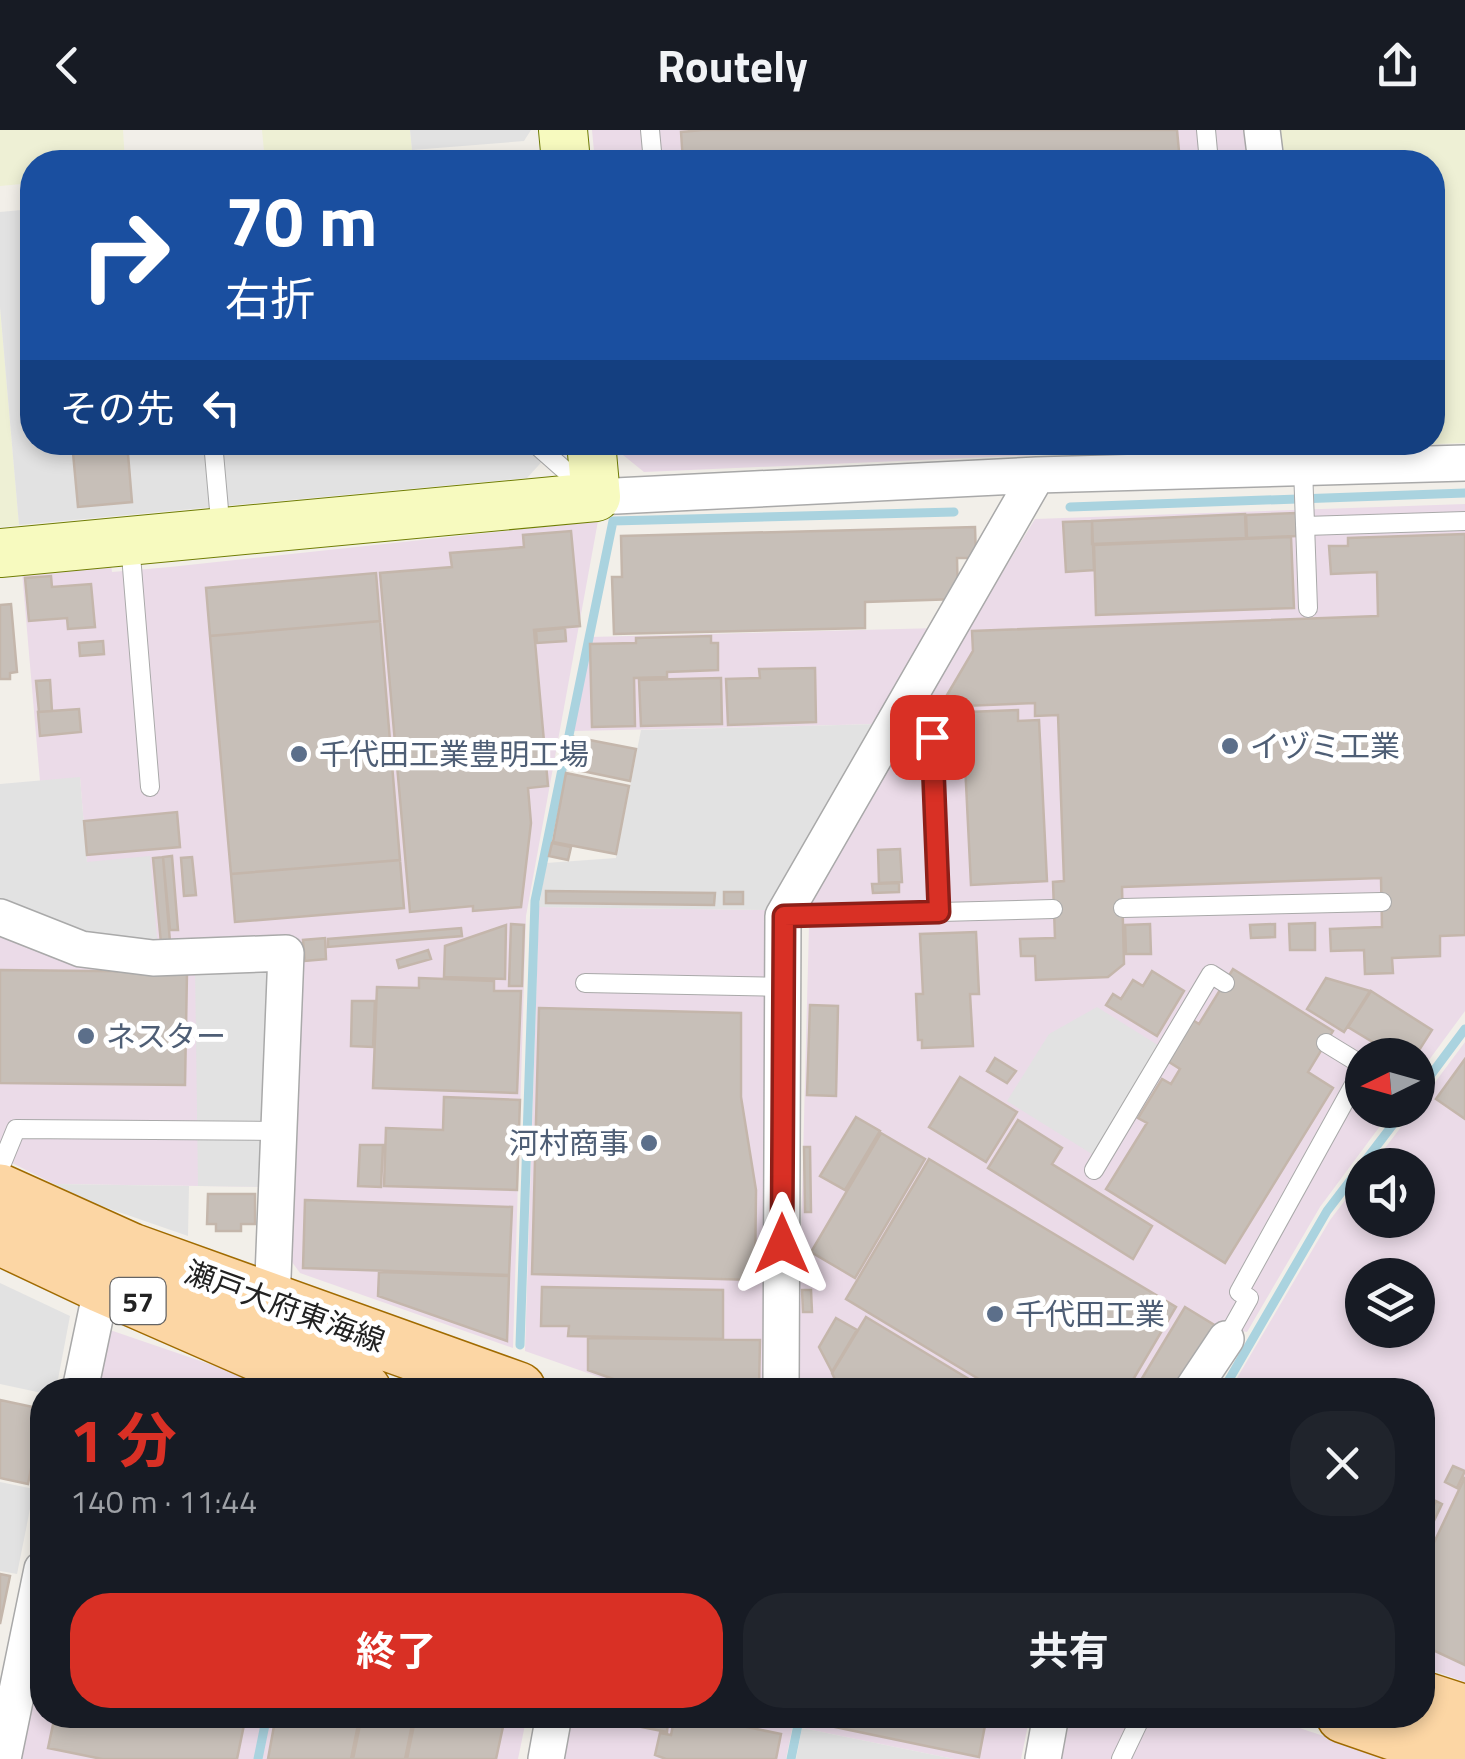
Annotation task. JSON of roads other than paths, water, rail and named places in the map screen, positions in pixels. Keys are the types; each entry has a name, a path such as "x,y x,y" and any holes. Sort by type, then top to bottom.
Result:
{"main road":[{"name":"瀬戸大府東海線","path":"0,1192 130,1251 484,1378"},
{"name":"瀬戸大府東海線","path":"0,1238 278,1362 327,1378"},
{"path":"1435,1703 1465,1713"},
{"path":"1381,1728 1465,1757"}],"street":[{"path":"592,455 596,497"},
{"path":"0,552 596,497 1037,475 1465,463"},
{"path":"781,1378 784,916 1037,475"},
{"path":"0,917 81,949 153,958 286,953 272,1302"},
{"path":"83,1378 102,1285"},
{"path":"1200,1378 1226,1340"},
{"path":"3,1759 30,1627"},
{"path":"546,1759 552,1728"},
{"path":"1043,1759 1049,1728"}],"lane":[{"path":"214,455 221,532"},
{"path":"548,455 596,497"},
{"path":"1299,466 1308,608"},
{"path":"1305,518 1465,521"},
{"path":"129,540 150,787"},
{"path":"932,737 939,912"},
{"path":"1123,908 1382,902"},
{"path":"784,916 1054,910"},
{"path":"1094,1170 1211,974 1225,983"},
{"path":"585,982 784,988"},
{"path":"1326,1043 1345,1056"},
{"path":"1226,1340 1249,1298 1239,1292 1345,1099"},
{"path":"0,1168 16,1128 279,1131"},
{"path":"1121,1759 1136,1728"}],"waterway":[{"path":"1070,507 1465,493"},
{"path":"520,1345 535,901 613,521 954,512"},
{"path":"1435,1069 1465,1029"},
{"path":"1230,1378 1327,1211 1390,1128"},
{"path":"258,1759 264,1728"},
{"path":"791,1759 797,1728"}],"place":[{"name":"イヅミ工業","path":"1230,746"},
{"name":"千代田工業豊明工場","path":"299,754"},
{"name":"ネスター","path":"86,1036"},
{"name":"河村商事","path":"649,1143"},
{"name":"千代田工業","path":"995,1314"}]}
